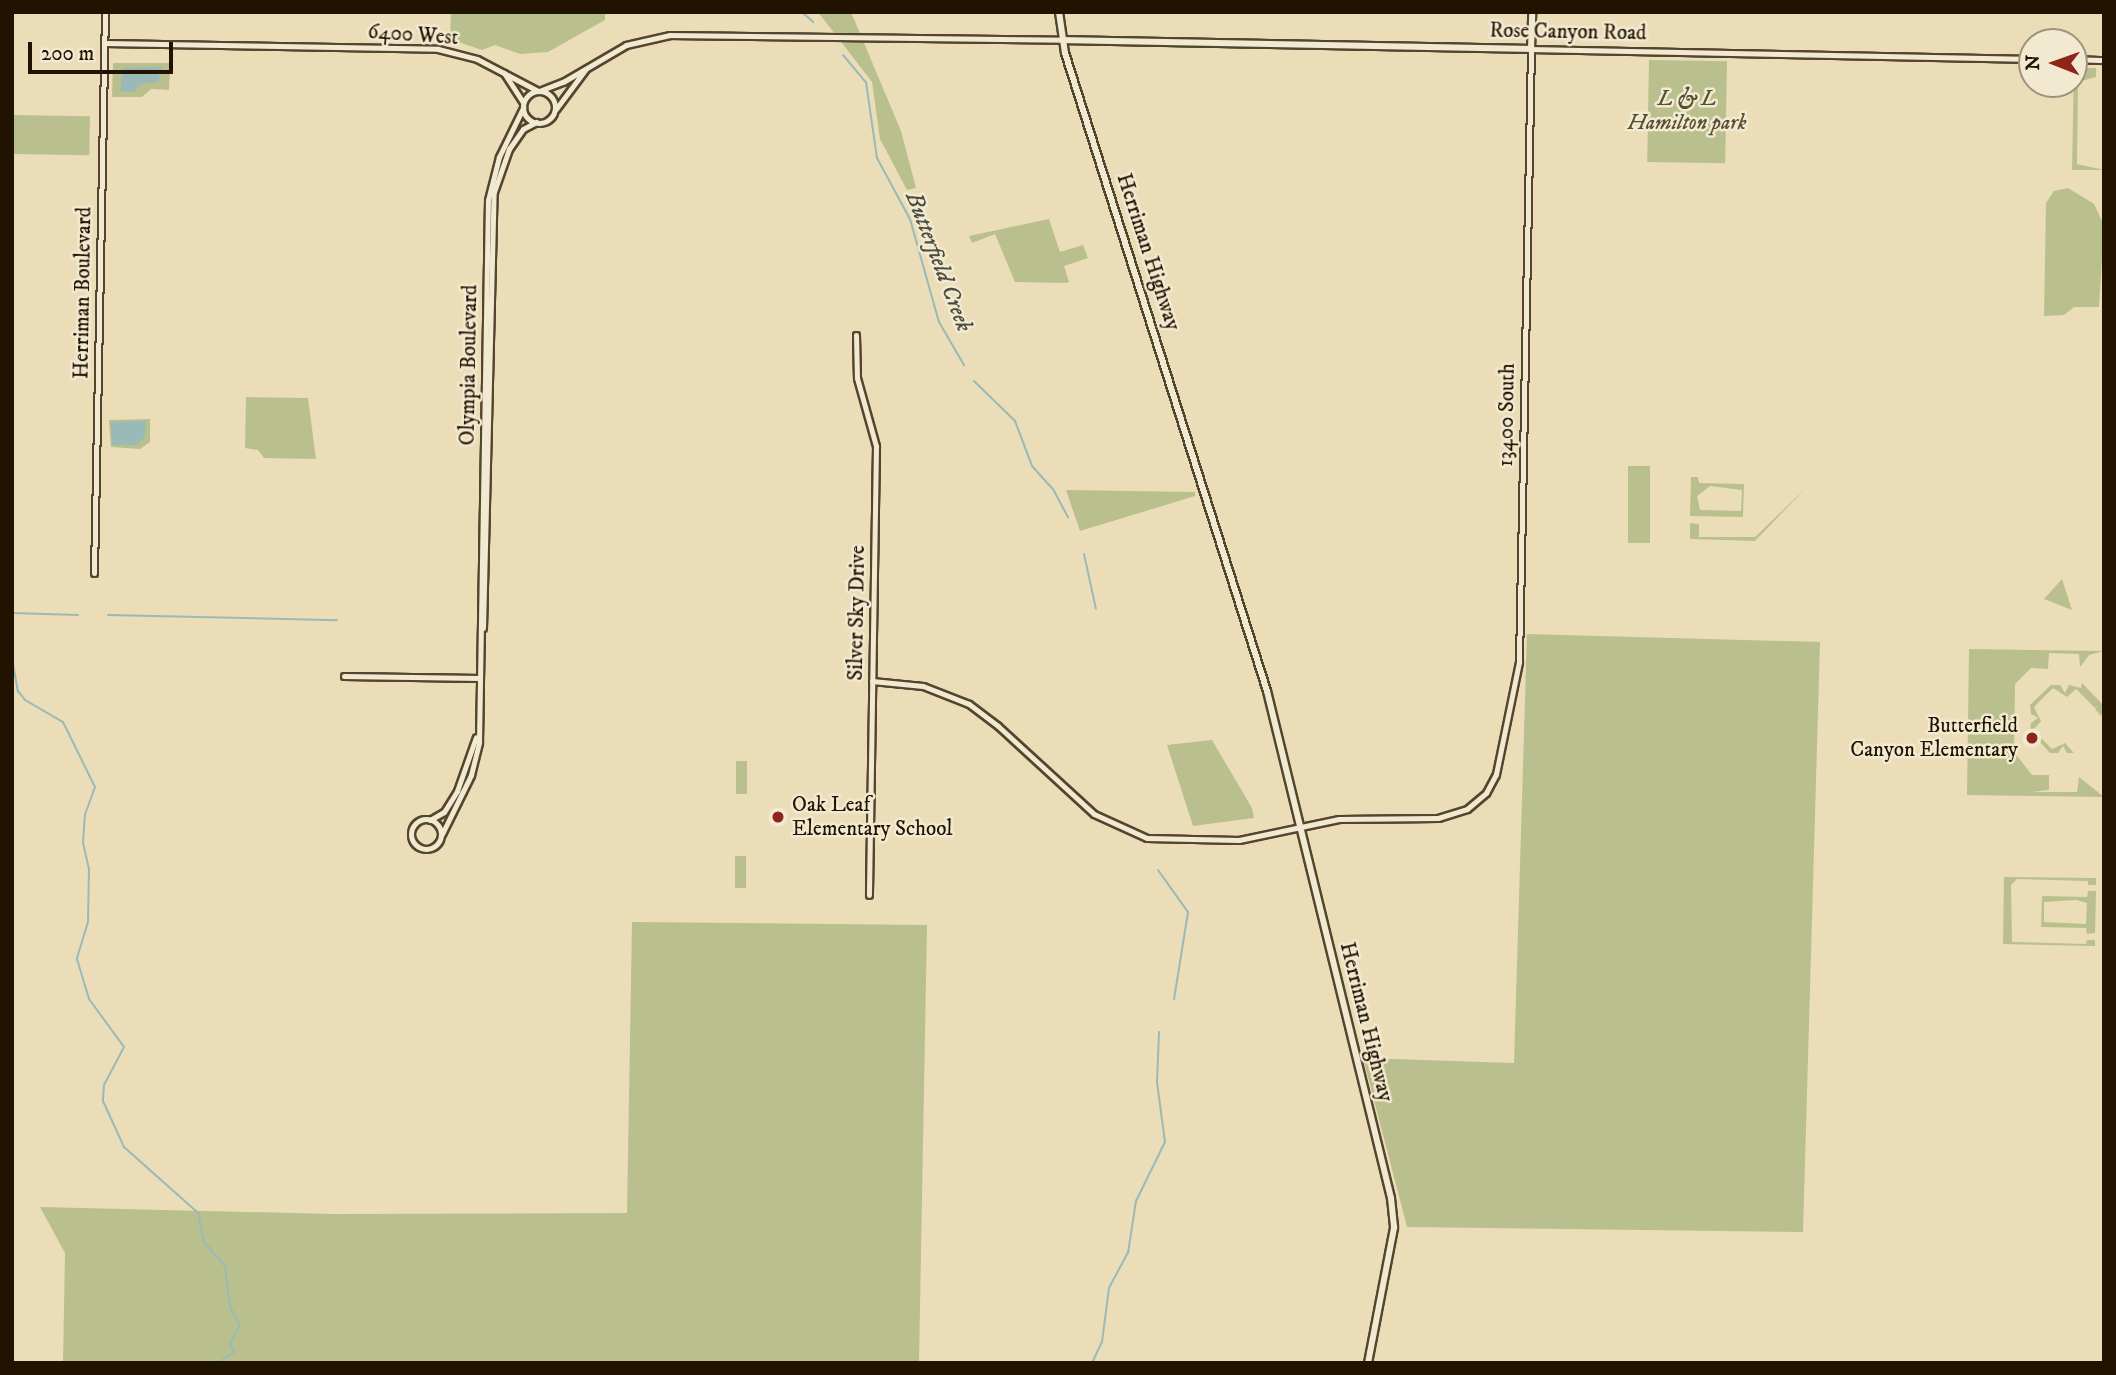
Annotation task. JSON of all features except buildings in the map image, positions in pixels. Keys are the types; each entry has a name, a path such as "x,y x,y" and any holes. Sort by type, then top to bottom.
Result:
{"main road":[{"name":"Herriman Highway","path":"1059,12 1062,40 1267,691 1394,1219 1368,1363"},
{"name":"13400 South","path":"1531,50 1532,12"},
{"name":"Rose Canyon Road","path":"1062,40 1531,50"}],"street":[{"name":"Herriman Boulevard","path":"94,573 105,12"},
{"path":"523,106 527,96 585,70 626,46 670,35 1062,40"},
{"name":"6400 West","path":"105,43 432,48 468,55 539,91"},
{"name":"Rose Canyon Road","path":"1531,50 2018,59"},
{"name":"13400 South","path":"1300,827 1345,818 1443,818 1472,806 1486,793 1496,774 1519,662 1531,50"},
{"path":"504,72 528,118 536,122 548,120 585,70"},
{"path":"539,91 553,99 555,112"},
{"name":"Olympia Boulevard","path":"442,834 474,766 479,717 488,200 496,165 523,106"},
{"name":"Olympia Boulevard","path":"481,630 485,615 494,192 509,149 523,130 536,122"},
{"name":"Silver Sky Drive","path":"856,335 857,378 876,446 869,895"},
{"path":"344,676 480,678"},
{"path":"872,681 923,686 969,704 992,720 1094,814 1132,834 1172,840 1239,841 1300,827"},
{"name":"Olympia Boulevard","path":"430,820 444,812 461,783 479,717"},
{"path":"430,820 442,834 430,849 414,844 414,825 430,820"}],"green space":[{"path":"451,12 605,12 605,20 548,52 520,54 495,45 482,50 450,39"},
{"path":"818,12 851,12 901,131 916,188 907,190 880,139 872,82"},
{"name":"L & L Hamilton park","path":"1649,60 1727,61 1725,163 1647,162"},
{"path":"113,63 170,63 169,90 151,89 142,97 112,97"},
{"path":"2088,68 2096,68 2096,77 2088,79"},
{"path":"2073,98 2078,98 2077,164 2104,170 2072,170"},
{"path":"12,115 90,116 89,155 12,154"},
{"path":"2068,188 2094,204 2104,225 2099,307 2074,307 2064,315 2044,316 2046,203 2054,191"},
{"path":"1049,219 1060,252 1083,245 1088,258 1064,266 1069,282 1015,282 995,234 972,243 969,236"},
{"path":"246,397 308,398 316,459 264,458 258,450 245,448"},
{"path":"150,419 150,442 140,449 111,447 109,420"},
{"path":"1628,466 1650,466 1650,543 1628,543"},
{"path":"1691,477 1698,477 1699,483 1744,484 1743,517 1690,516","holes":["1710,486 1742,490 1741,511 1700,510 1697,496"]},
{"path":"1806,488 1755,541 1690,539 1690,523 1699,524 1699,537 1755,537"},
{"path":"1066,490 1195,492 1195,496 1080,531"},
{"path":"2062,579 2072,610 2044,599"},
{"path":"1527,634 1820,642 1803,1232 1407,1227 1363,1058 1514,1063"},
{"path":"1969,649 2104,651 2089,655 2080,667 2079,654 2049,653 2048,669 2031,668 2015,684 2014,752 2032,775 2049,775 2049,790 2031,792 2077,792 2079,777 2104,797 1967,795"},
{"path":"2082,683 2104,706 2101,716 2095,709 2098,706 2095,708 2076,689 2067,697 2053,688 2034,707 2041,721 2033,730 2052,749 2065,743 2074,753 2067,753 2063,746 2058,753 2050,753 2030,731 2031,723 2038,718 2031,714 2030,705 2051,685 2060,685 2065,693 2069,685 2081,688"},
{"path":"1212,740 1252,808 1254,818 1193,826 1167,745"},
{"path":"736,761 747,761 747,794 736,794"},
{"path":"735,856 746,856 746,888 735,888"},
{"path":"2004,877 2096,878 2096,885 2088,885 2088,881 2017,879 2011,885 2012,942 2086,944 2087,940 2095,940 2095,946 2003,944"},
{"path":"2088,891 2096,891 2095,933 2087,934 2086,928 2041,927 2042,896 2087,897","holes":["2076,900 2087,903 2086,924 2044,922 2044,902"]},
{"path":"632,922 927,925 919,1363 63,1363 65,1253 40,1207 334,1214 627,1213"}],"water":[{"path":"162,67 158,82 144,83 133,92 120,91 123,68"},
{"path":"146,421 145,437 136,445 112,445 111,422"}],"waterway":[{"name":"Butterfield Creek","path":"802,12 813,22"},
{"name":"Butterfield Creek","path":"843,55 866,82 877,158 910,219 939,322 964,365"},
{"name":"Butterfield Creek","path":"974,381 1015,421 1032,466 1053,489 1068,517"},
{"name":"Butterfield Creek","path":"1084,554 1096,609"},
{"path":"12,613 78,615"},
{"path":"108,615 337,620"},
{"path":"12,658 18,691 25,700 63,722 95,787 85,814 83,843 89,869 88,922 77,959 89,999 124,1047 104,1085 103,1101 124,1147 198,1213 204,1242 225,1266 230,1307 240,1325 230,1344 234,1352 218,1363"},
{"name":"Butterfield Creek","path":"1158,870 1188,912 1174,999"},
{"name":"Butterfield Creek","path":"1092,1363 1102,1342 1109,1288 1128,1253 1136,1201 1165,1142 1157,1082 1159,1032"}],"place":[{"name":"Butterfield Canyon Elementary","path":"2032,738"},
{"name":"Oak Leaf Elementary School","path":"778,817"}]}
